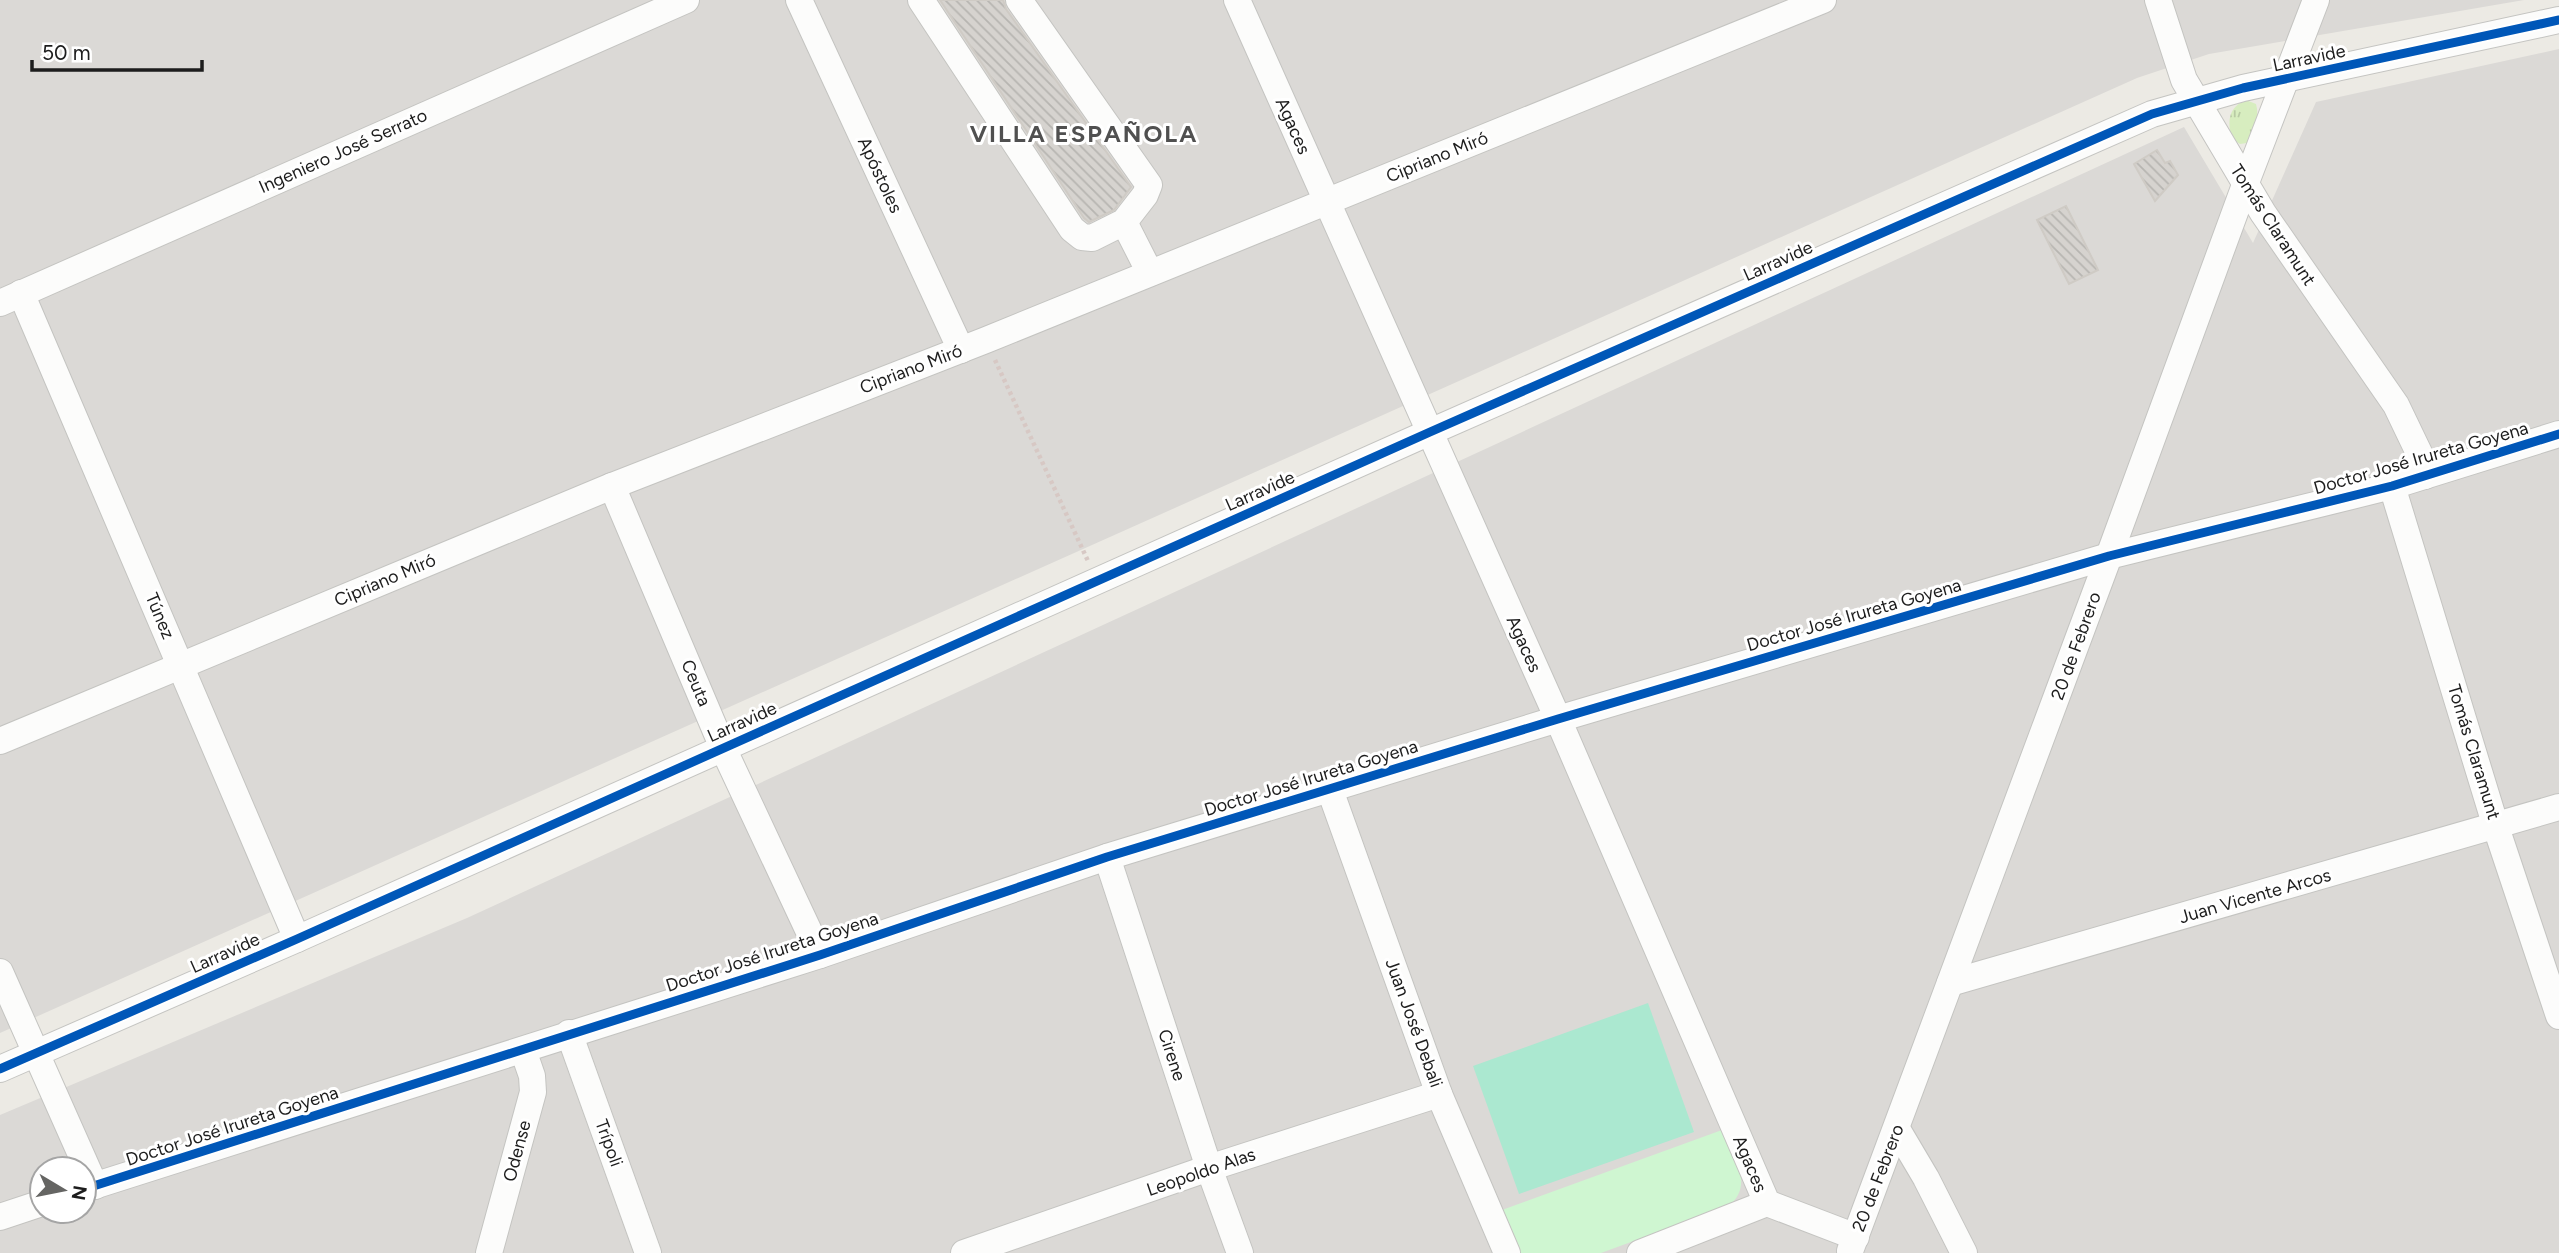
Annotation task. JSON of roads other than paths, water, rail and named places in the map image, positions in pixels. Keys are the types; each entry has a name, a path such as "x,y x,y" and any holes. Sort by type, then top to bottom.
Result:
{"street":[{"name":"Ingeniero José Serrato","path":"10,298 686,0"},
{"name":"Apóstoles","path":"799,0 961,350"},
{"path":"921,0 1072,229 1082,237 1092,238 1124,222 1149,184 1019,0"},
{"name":"Agaces","path":"1237,0 1558,719 1767,1203 1852,1245"},
{"name":"Cipriano Miró","path":"0,741 612,486 986,340 1810,3 1823,0"},
{"name":"Tomás Claramunt","path":"2158,0 2184,80 2195,100 2245,185 2396,405 2420,455 2425,476"},
{"name":"20 de Febrero","path":"1852,1245 2316,0"},
{"name":"Larravide","path":"0,1069 297,939 1430,432 2152,114 2195,100 2559,20"},
{"path":"1124,222 1150,273"},
{"name":"Túnez","path":"10,298 181,665 297,939"},
{"name":"Doctor José Irureta Goyena","path":"98,1184 820,955 1107,857 1558,719 2109,556 2392,486 2559,434"},
{"name":"Ceuta","path":"612,486 723,748 820,955"},
{"name":"Tomás Claramunt","path":"2392,486 2496,827 2559,1016"},
{"name":"Juan José Debali","path":"1330,790 1439,1094 1507,1253"},
{"name":"Juan Vicente Arcos","path":"1950,983 2559,807"},
{"name":"Cirene","path":"1107,857 1209,1168 1240,1253"},
{"path":"0,972 37,1052 77,1155"},
{"name":"Trípoli","path":"569,1033 648,1253"},
{"name":"Odense","path":"489,1253 533,1092 532,1076 523,1050"},
{"name":"Leopoldo Alas","path":"964,1253 1209,1168 1439,1094"},
{"path":"1896,1129 1926,1178 1964,1253"},
{"path":"1640,1253 1767,1203"},
{"path":"0,1217 28,1208"}],"district":[{"name":"VILLA ESPAÑOLA","path":"1084,133"}]}
